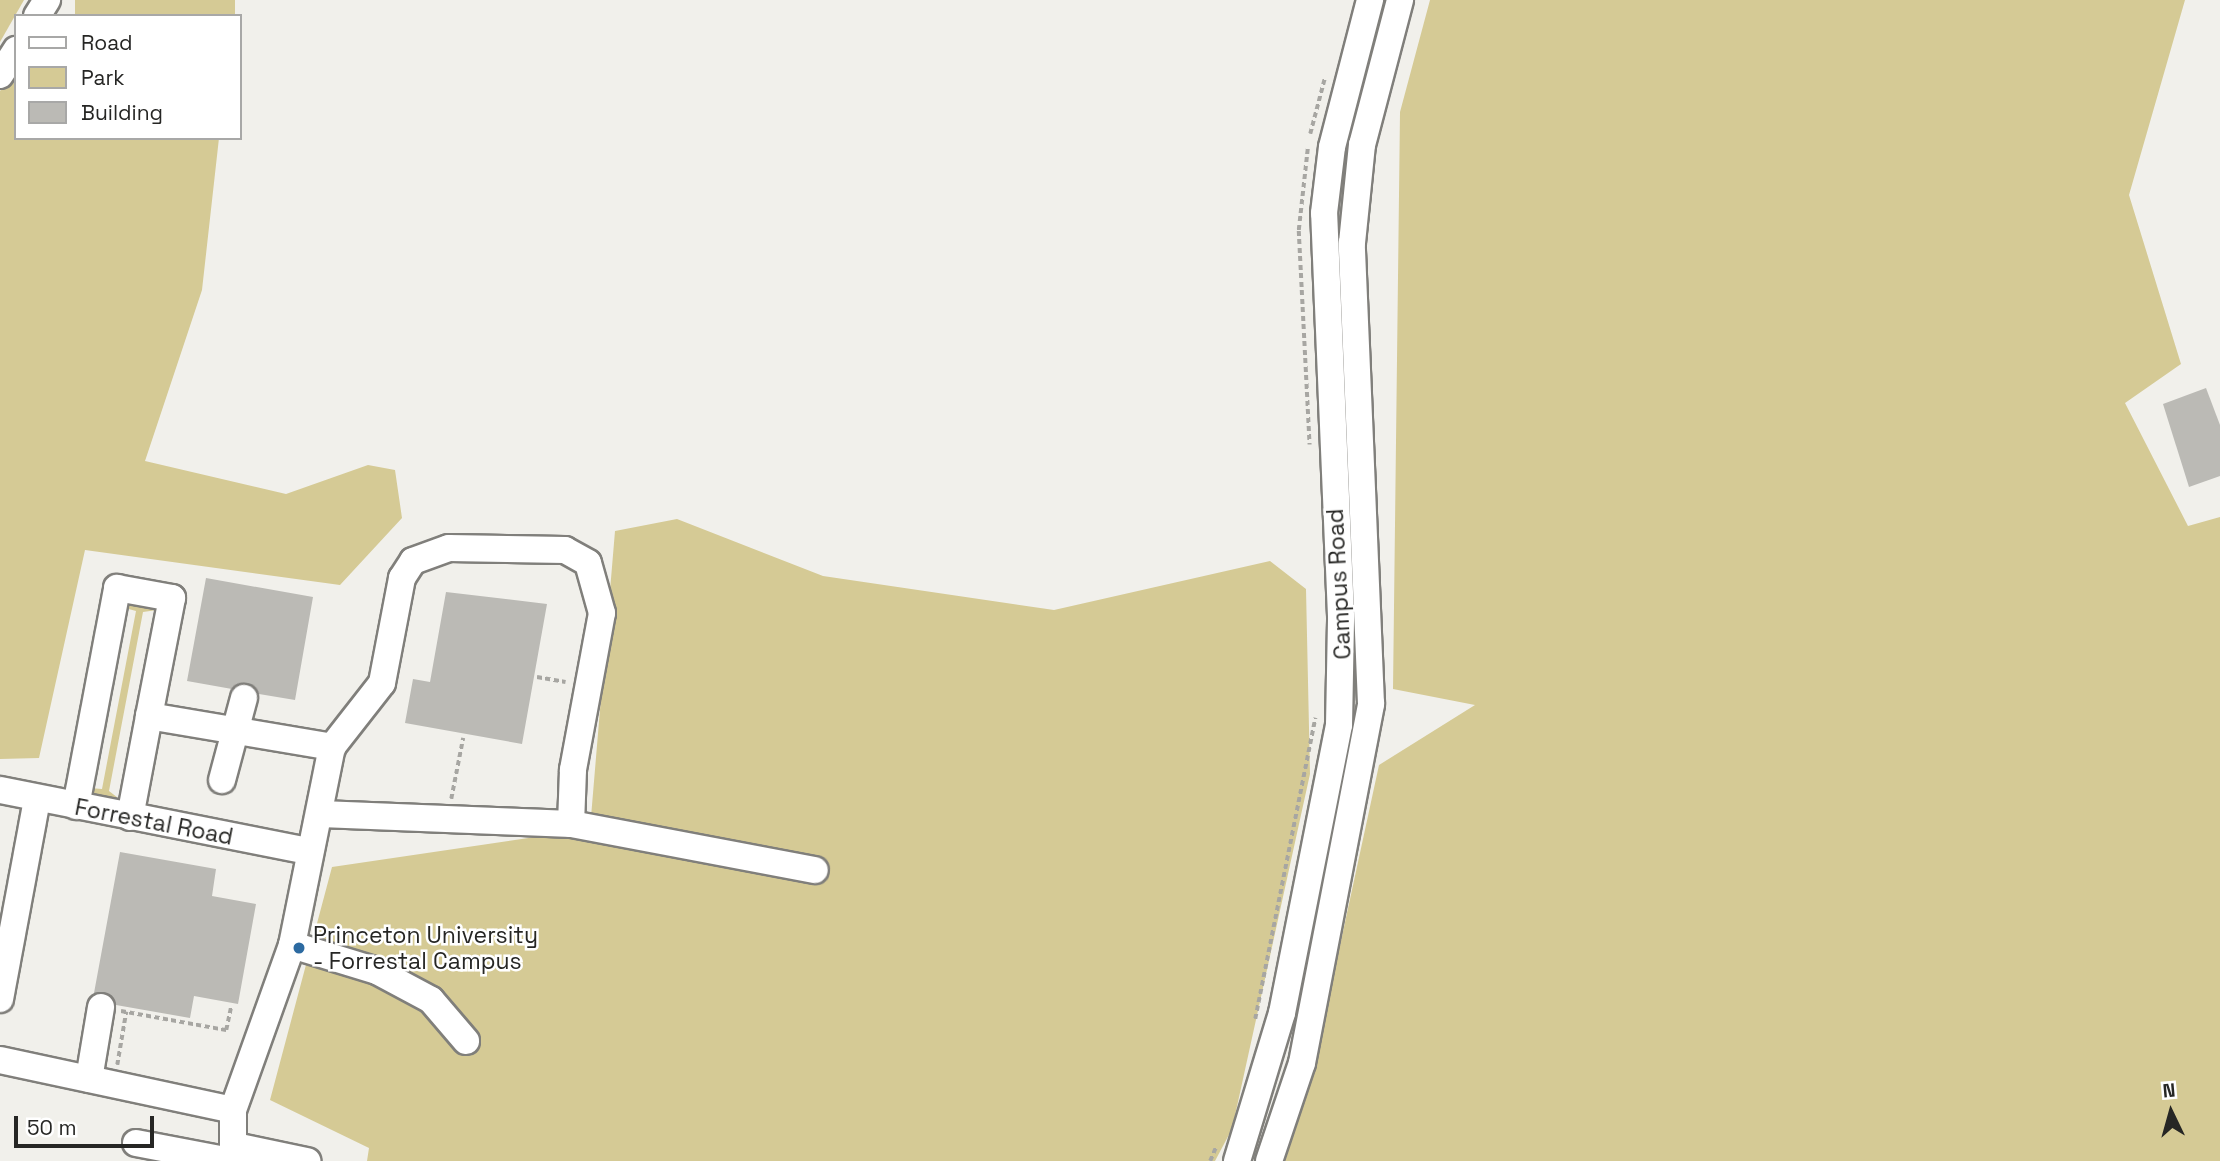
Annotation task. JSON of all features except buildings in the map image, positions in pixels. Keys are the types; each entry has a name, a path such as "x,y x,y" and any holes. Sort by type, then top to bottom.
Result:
{"street":[{"name":"Campus Road","path":"1237,1161 1282,1013 1339,725 1342,639 1324,213 1332,147 1370,0"},
{"name":"Campus Road","path":"1269,1161 1301,1063 1371,704 1352,243 1362,145 1401,0"},
{"path":"0,75 14,53"},
{"path":"232,1156 233,1110 292,945 309,851 321,814 332,747 382,683 402,579 427,553 565,550 588,564 602,612 588,686 571,824"},
{"path":"76,806 117,588 172,598 131,817"},
{"path":"222,780 244,698"},
{"path":"149,716 332,747"},
{"name":"Forrestal Road","path":"0,790 309,851"},
{"path":"0,999 11,876 37,799"},
{"path":"321,814 571,824 815,870"},
{"path":"292,945 377,971 420,994 466,1041"},
{"path":"89,1079 114,1009"},
{"path":"0,1059 233,1110"},
{"path":"136,1143 232,1156 307,1161"}],"path":[{"path":"1310,452 1300,194 1328,66"},
{"path":"537,677 588,686"},
{"path":"1254,1025 1316,714"},
{"path":"447,818 463,738"},
{"path":"116,1067 114,1009 226,1030 231,1006"},
{"path":"1210,1161 1222,1133"}],"green space":[{"path":"0,0 24,0 14,14 0,42"},
{"path":"75,0 235,0 235,14 75,14"},
{"path":"1430,0 2185,0 2129,195 2181,364 2125,403 2188,526 2220,517 2220,1161 1284,1161 1315,1061 1379,765 1475,705 1393,689 1400,112"},
{"path":"14,74 14,140 219,140 202,290 145,461 286,494 368,465 395,470 402,518 340,585 85,550 39,758 0,759 0,91"},
{"path":"677,519 823,576 1054,610 1270,561 1306,589 1310,774 1232,1129 1215,1161 367,1161 369,1148 270,1100 332,867 590,829 615,531"},
{"path":"126,602 157,610 143,612 109,791 122,801 89,798 90,788 102,789 136,611 125,608"}],"place":[{"name":"Princeton University - Forrestal Campus","path":"299,948"}]}
